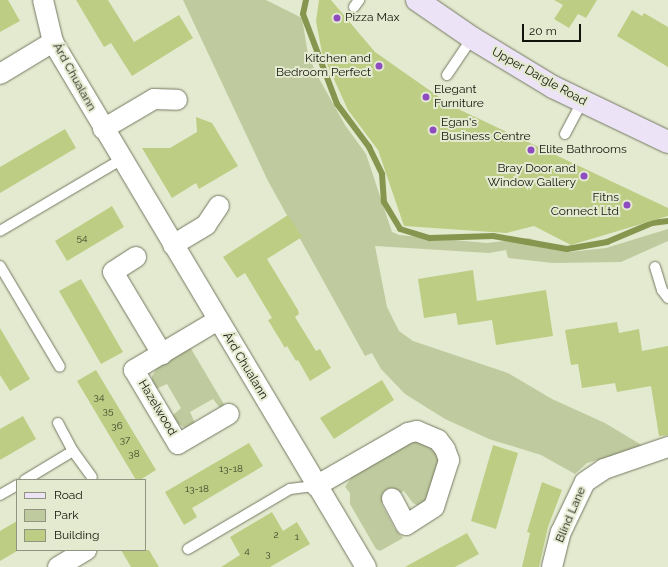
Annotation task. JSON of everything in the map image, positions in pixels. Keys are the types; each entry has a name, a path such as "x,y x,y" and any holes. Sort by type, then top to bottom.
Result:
{"main road":[{"name":"Upper Dargle Road","path":"417,0 472,38 582,102 668,142"}],"street":[{"name":"Árd Chualann","path":"43,0 54,42 316,486 366,567"},
{"path":"0,74 54,42"},
{"path":"104,128 154,99 177,100"},
{"path":"173,245 206,225 219,206"},
{"path":"136,257 113,272 162,354"},
{"name":"Hazelwood","path":"218,320 134,370 178,444 228,414"},
{"path":"316,486 408,433 417,431 438,440 445,449 449,460 434,507 406,524 392,499"},
{"name":"Blind Lane","path":"552,567 561,532 585,482 604,469 668,447"},
{"path":"58,567 84,551"}],"lane":[{"path":"447,75 472,38"},
{"path":"565,134 582,102"},
{"path":"0,231 122,159"},
{"path":"0,266 60,367"},
{"path":"655,267 662,290 668,298"},
{"path":"58,424 72,451 92,477"},
{"path":"27,479 72,451"},
{"path":"0,495 16,486"},
{"path":"188,549 290,489 316,486"}],"green space":[{"path":"183,0 266,0 302,18 308,54 316,73 345,125 366,154 392,232 399,235 487,243 529,238 569,252 606,248 668,229 668,241 621,262 553,263 508,258 506,250 489,253 375,246 387,307 399,331 413,341 508,373 552,399 605,423 645,447 587,463 575,474 541,455 489,439 445,419 405,394 381,369 372,353 365,356 268,181"},
{"path":"190,347 225,406 220,408 213,399 190,412 195,423 185,428 175,422 172,416 181,408 167,384 156,389 152,383 152,376 159,365"},
{"path":"425,436 443,457 431,501 419,506 413,503 404,491 381,503 395,529 403,538 380,551 376,549 350,504 350,493 345,487 353,475 416,437"}],"building":[{"path":"0,0 8,0 20,21 0,32"},
{"path":"76,0 108,0 134,42 179,15 193,38 132,76 111,43 104,47"},
{"name":"Egan's Business Centre","path":"319,0 331,0 375,52 452,106 668,208 668,216 571,245 534,226 506,233 404,226 378,150 348,110 322,53 316,21"},
{"path":"554,0 597,0 586,18 578,14 569,28 554,19 563,5"},
{"path":"632,10 642,16 644,13 668,27 668,67 617,36"},
{"path":"196,117 212,123 238,166 199,189 196,183 172,198 142,148 170,148 197,132"},
{"path":"65,129 76,148 0,193 0,167"},
{"path":"112,206 124,227 67,261 55,241"},
{"path":"288,215 302,237 267,259 298,310 299,314 295,317 316,351 320,349 331,368 310,381 298,360 296,361 287,346 285,348 268,320 272,318 245,273 237,278 223,257"},
{"path":"473,270 477,301 546,290 553,336 496,345 492,320 458,325 456,313 424,318 418,279"},
{"path":"81,279 123,352 101,364 59,291"},
{"path":"617,322 619,333 639,329 642,351 668,346 668,435 659,436 651,386 617,392 615,383 582,388 578,364 571,365 565,330"},
{"path":"0,328 30,379 10,391 0,375"},
{"path":"96,370 156,470 142,479 135,479 77,381"},
{"path":"382,380 394,400 334,439 320,418"},
{"path":"23,416 36,439 0,460 0,429"},
{"path":"249,443 263,466 192,508 197,517 184,525 165,492"},
{"path":"493,445 518,453 496,529 471,521"},
{"path":"542,482 562,490 548,527 539,567 522,567 530,533 527,532"},
{"path":"272,512 283,531 297,522 310,544 270,567 221,567 240,555 230,537"},
{"path":"16,522 17,551 0,561 0,531"},
{"path":"467,533 479,554 455,567 405,567"},
{"path":"149,550 159,567 131,567 122,551"}],"waterway":[{"path":"306,0 303,14 337,104 369,147 382,174 384,202 400,229 430,238 493,236 567,249 607,242 652,223 668,221"}],"place":[{"name":"Pizza Max","path":"337,18"},
{"name":"Kitchen and Bedroom Perfect","path":"379,66"},
{"name":"Elegant Furniture","path":"426,97"},
{"name":"Egan's Business Centre","path":"433,130"},
{"name":"Elite Bathrooms","path":"531,150"},
{"name":"Bray Door and Window Gallery","path":"584,176"},
{"name":"Fitns Connect Ltd","path":"627,205"}]}
